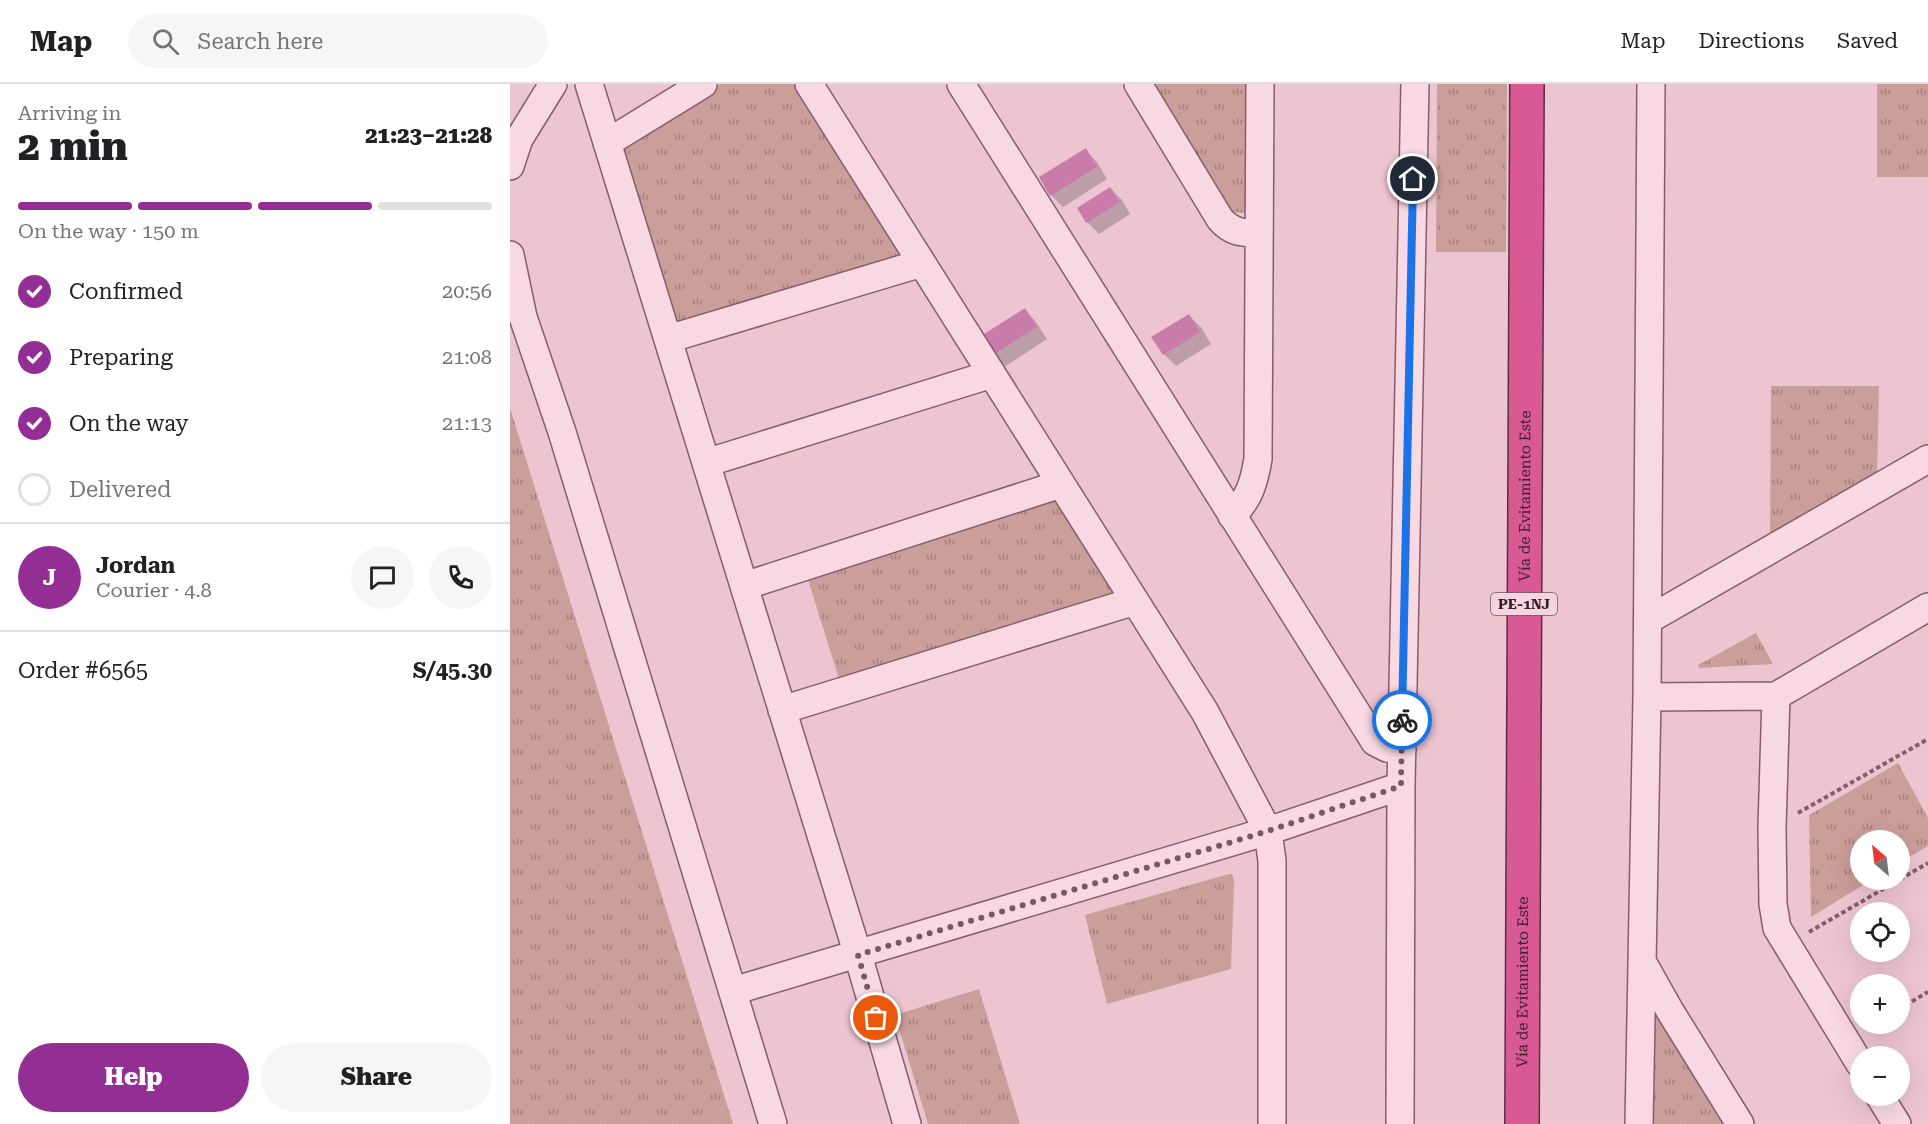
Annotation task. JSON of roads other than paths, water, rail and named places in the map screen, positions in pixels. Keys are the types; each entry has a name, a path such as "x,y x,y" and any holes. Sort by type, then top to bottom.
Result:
{"highway":[{"name":"Vía de Evitamiento Este","path":"1522,1124 1527,84"}],"street":[{"path":"510,166 519,140 553,84"},
{"path":"589,84 858,955 907,1124"},
{"path":"608,143 703,84"},
{"path":"809,84 1205,712 1268,831 1272,861 1272,1124"},
{"path":"961,84 1375,742 1387,748 1402,750"},
{"path":"1138,84 1220,219 1225,225 1238,232 1259,232"},
{"path":"1232,516 1250,493 1258,459 1260,84"},
{"path":"1400,1124 1401,786 1415,84"},
{"path":"1639,1124 1648,620 1651,84"},
{"path":"510,255 524,317 562,432 773,1124"},
{"path":"668,339 922,263"},
{"path":"706,463 992,374"},
{"path":"1648,620 1928,459"},
{"path":"744,586 1061,484"},
{"path":"782,710 1135,601"},
{"path":"1647,697 1776,696 1928,608"},
{"path":"1776,696 1772,828 1773,904 1777,928 1850,1048"},
{"path":"733,991 1268,831 1401,786"},
{"path":"1642,961 1740,1124"},
{"path":"1886,1106 1897,1124"}]}
